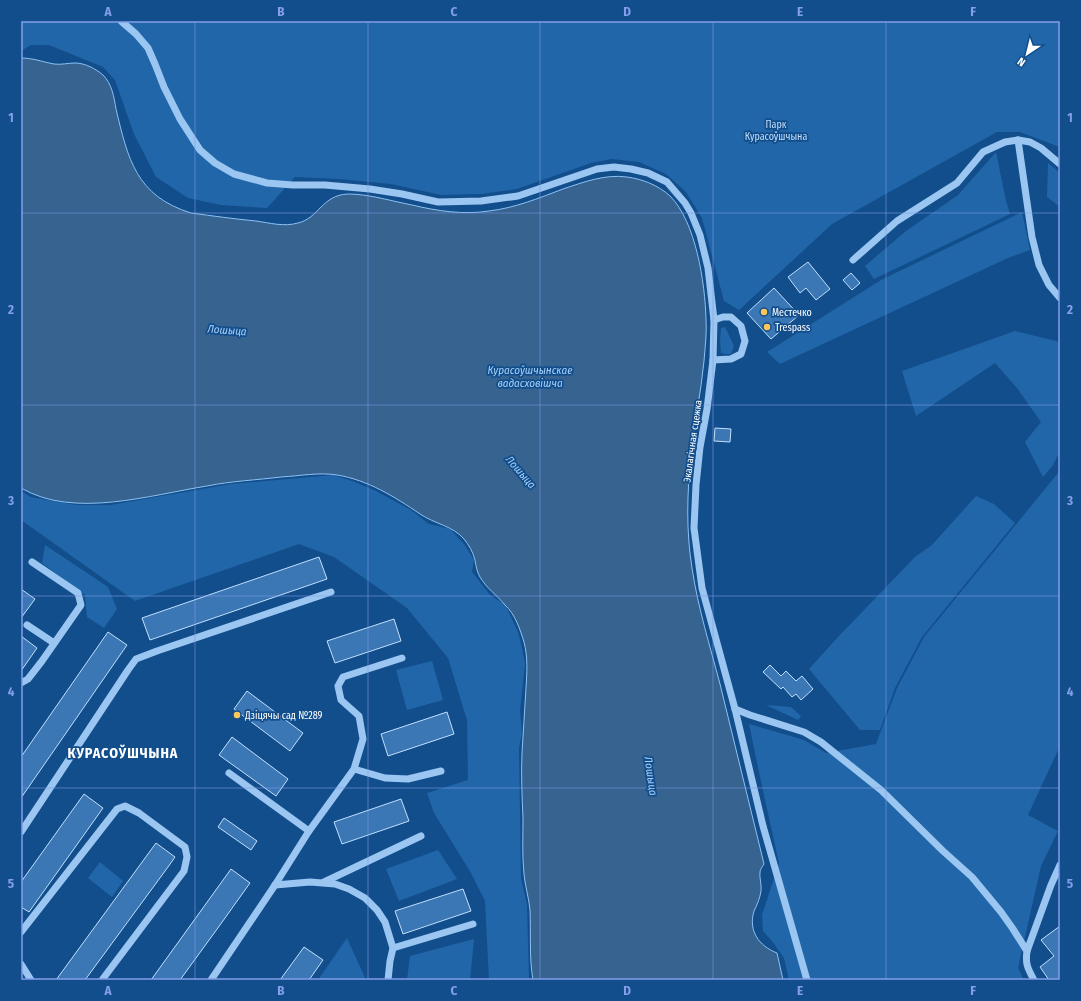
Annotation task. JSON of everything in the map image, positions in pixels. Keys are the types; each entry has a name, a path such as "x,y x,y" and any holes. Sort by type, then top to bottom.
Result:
{"street":[{"name":"Экалагічная сцежка","path":"121,21 136,34 148,48 164,87 180,119 200,150 216,163 234,174 274,184 325,185 370,189 438,202 481,201 518,196 597,169 614,167 648,173 667,182 685,203 700,235 708,268 714,320 713,360 707,409 700,447 694,528 702,588 763,826 807,980"},
{"path":"852,260 897,221 957,183 983,152 1005,142 1018,140 1030,142 1041,148 1060,164"},
{"path":"1018,140 1032,237 1040,265 1049,285 1060,298"},
{"path":"713,360 731,359 741,354 745,342 741,326 731,317 724,316 714,320"},
{"path":"21,683 28,679 81,605 78,593 32,562"},
{"path":"21,832 136,659 331,592"},
{"path":"27,625 54,643"},
{"path":"211,980 275,885 309,831 354,770 363,739 359,716 341,700 338,686 343,677 402,658"},
{"path":"734,709 804,732 822,742 881,790 943,851 972,877 1001,912 1027,951"},
{"path":"354,770 385,778 408,779 441,772"},
{"path":"229,773 309,831"},
{"path":"21,932 117,809 125,806 139,813 185,847 187,857 184,871 102,980"},
{"path":"324,883 422,836"},
{"path":"1034,980 1028,970 1026,961 1027,951 1051,885 1060,865"},
{"path":"275,885 310,882 335,884 349,888 365,898 377,910 385,922 393,948 388,980"},
{"path":"393,948 473,924"},
{"path":"21,964 31,980"}],"green space":[{"name":"Парк Курасоўшчына","path":"21,21 1060,21 1060,148 1020,132 997,132 832,224 739,310 724,301 702,218 686,192 666,174 639,162 612,159 591,163 517,189 481,194 441,195 391,184 339,179 295,177 267,208 221,205 188,198 156,177 134,134 115,80 103,67 49,45 31,45 21,51"},
{"path":"996,152 1010,214 874,279 865,266 906,231 958,195"},
{"path":"1048,163 1060,173 1060,207 1047,197"},
{"path":"1022,212 1030,250 1008,258 780,364 767,352 881,280"},
{"path":"725,327 734,346 731,354 721,353 721,328"},
{"path":"1015,331 1060,342 1060,451 1053,465 1043,477 1025,442 1041,422 1017,388 995,363 916,416 902,371"},
{"path":"1060,469 1060,746 1028,815 1058,831 1041,866 1018,968 1024,980 789,980 784,958 763,931 762,915 779,863 749,724 804,740 826,753 876,744 897,688 924,637"},
{"path":"333,475 376,491 411,510 429,524 450,529 464,544 474,560 472,572 491,596 505,604 518,632 525,664 520,711 522,733 519,748 521,878 527,905 529,980 489,980 485,901 471,873 434,813 427,793 468,780 467,720 448,658 407,608 334,557 299,544 135,601 21,520 21,491 31,497 76,505 110,505 231,484"},
{"path":"976,496 994,504 1015,523 922,637 895,688 880,730 860,730 809,669 915,557 932,545"},
{"path":"45,545 108,587 117,609 104,628 87,617 85,595 42,563"},
{"path":"432,661 443,700 407,710 396,670"},
{"path":"766,705 791,707 801,716 798,720"},
{"path":"438,850 457,879 399,901 386,869"},
{"path":"100,862 123,881 112,897 88,878"},
{"path":"347,938 366,980 318,980"},
{"path":"474,939 470,980 407,980 410,956"}],"water":[{"name":"Курасоўшчынскае вадасховішча","path":"21,58 34,59 54,64 83,64 103,75 109,82 125,144 137,173 146,186 158,197 172,206 191,213 288,225 305,220 332,198 339,195 356,194 441,211 470,213 499,210 595,179 619,176 644,181 670,196 679,207 693,237 701,271 705,304 706,330 704,361 692,444 689,484 688,526 692,568 701,612 764,864 760,871 761,894 754,911 754,931 760,942 777,953 783,980 533,980 530,910 523,867 522,745 527,659 524,642 517,622 509,609 483,581 478,573 471,549 464,539 455,531 426,517 381,490 348,477 330,474 309,474 216,484 137,499 112,502 64,502 42,497 21,488"}],"building":[{"path":"808,262 830,289 816,300 806,288 800,293 788,277"},
{"path":"851,273 860,283 852,290 843,280"},
{"path":"774,288 799,315 771,339 747,313"},
{"path":"715,428 731,429 730,442 714,441"},
{"path":"319,557 327,579 150,640 142,618"},
{"path":"21,589 35,599 21,618"},
{"path":"394,619 401,641 335,663 327,641"},
{"path":"108,632 127,645 21,798 21,757"},
{"path":"21,636 37,648 21,671"},
{"path":"770,665 781,676 786,671 796,681 802,676 813,689 801,700 796,694 792,697 783,687 781,689 763,672"},
{"path":"247,691 303,733 290,751 234,709"},
{"path":"447,712 454,734 388,756 381,734"},
{"path":"232,737 288,779 276,796 219,755"},
{"path":"84,794 103,808 29,912 21,907 21,882"},
{"path":"401,799 409,821 342,844 334,822"},
{"path":"224,818 257,841 251,850 218,827"},
{"path":"156,843 175,857 168,867 85,980 56,980"},
{"path":"231,869 250,883 220,925 180,980 151,980"},
{"path":"463,889 471,911 403,934 395,911"},
{"path":"1060,926 1060,980 1049,980 1040,967 1054,956 1041,940"},
{"path":"304,947 323,960 309,980 280,980"}],"place":[{"name":"Местечко","path":"764,312"},
{"name":"Trespass","path":"767,327"},
{"name":"Дзіцячы сад №289","path":"237,715"}],"district":[{"name":"КУРАСОЎШЧЫНА","path":"123,753"}],"water label":[{"name":"Лошыца","path":"227,330"},
{"name":"Лошыца","path":"521,472"},
{"name":"Лошыца","path":"651,776"}]}
